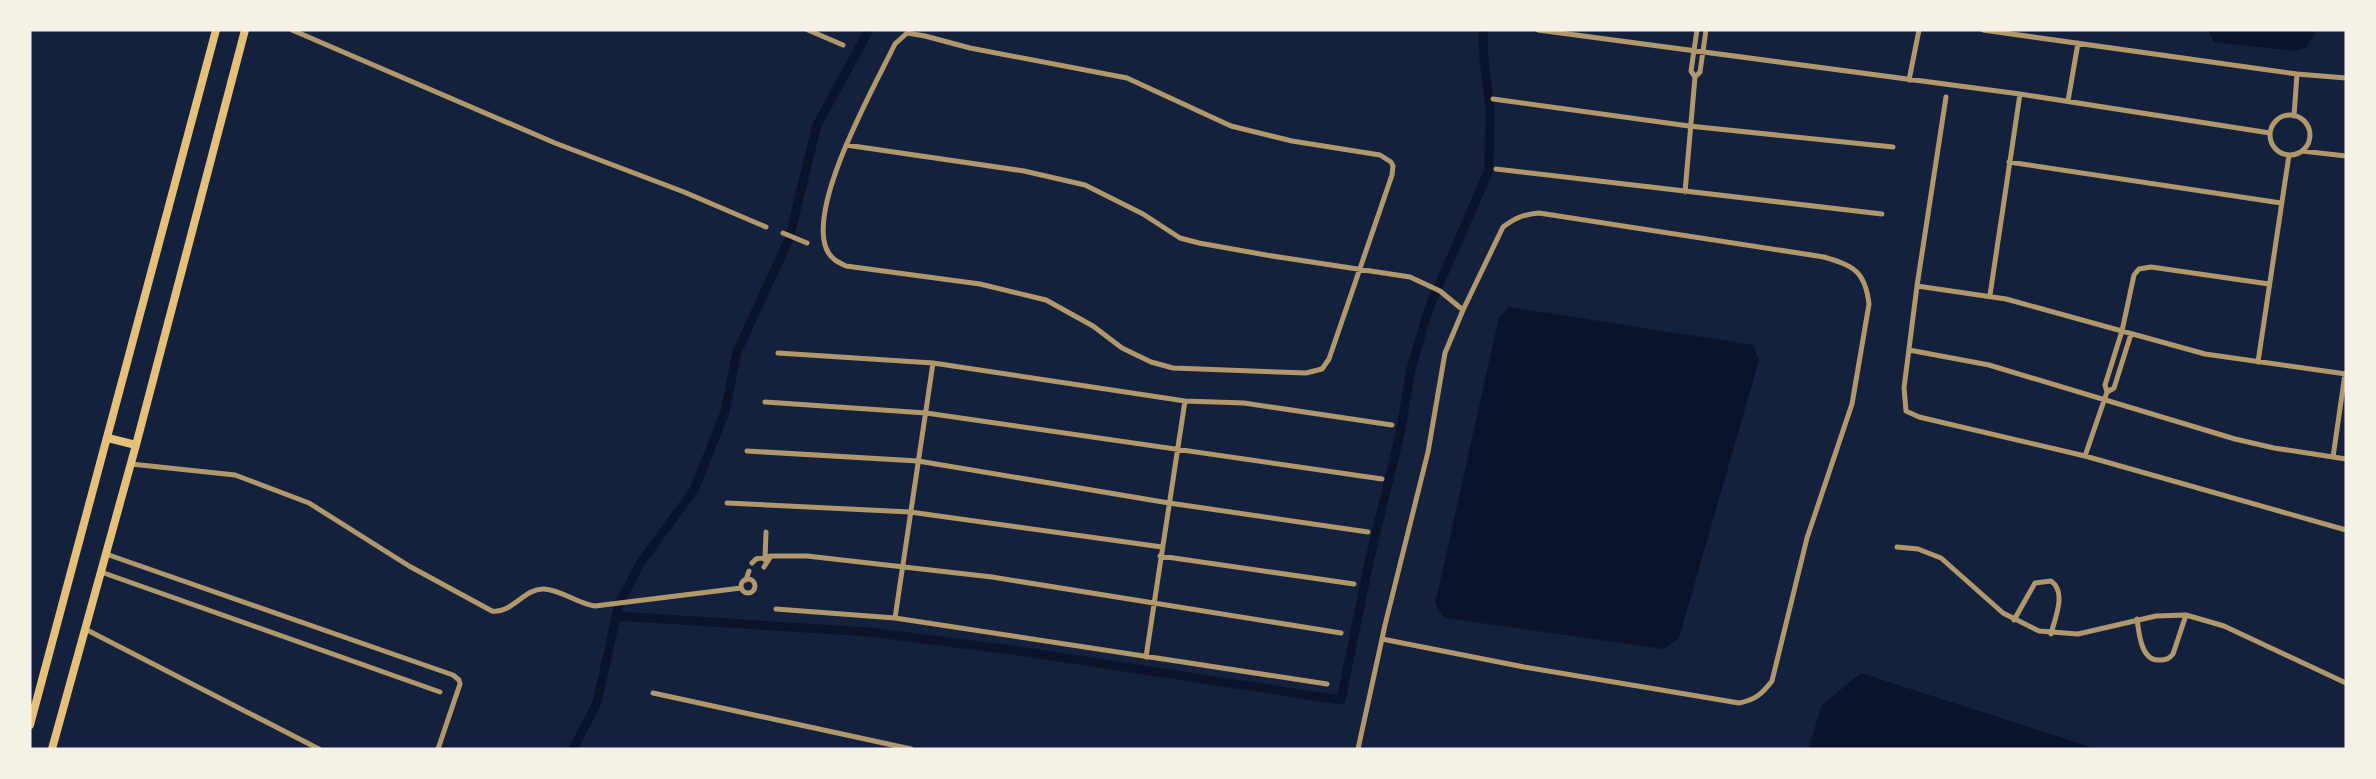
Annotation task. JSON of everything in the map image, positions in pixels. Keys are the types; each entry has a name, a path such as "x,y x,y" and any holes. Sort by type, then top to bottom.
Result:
{"main road":[{"path":"30,725 216,30"},
{"path":"52,749 131,464 245,30"},
{"path":"108,438 136,445"}],"street":[{"path":"292,30 555,143 675,188 766,227"},
{"path":"808,30 843,45"},
{"path":"1538,30 2020,94 2270,133"},
{"path":"1695,77 1691,71 1696,30"},
{"path":"1685,192 1695,77 1700,72 1706,30"},
{"path":"1909,80 1919,30"},
{"path":"1983,30 2297,74 2346,78"},
{"path":"907,33 970,48 1126,78 1231,126 1292,141 1371,153 1386,158 1393,166 1392,175 1361,270 1329,359 1322,369 1306,373 1173,368 1151,362 1122,348 1093,326 1046,300 980,284 846,266 835,261 826,248 824,226 837,166 846,145 895,44 907,33"},
{"path":"2068,101 2078,43"},
{"path":"2294,116 2297,74"},
{"path":"1990,296 2020,94"},
{"path":"1946,97 1917,286 1903,401 1906,411 1911,415 2085,456 2346,530"},
{"path":"1493,99 1689,126 1893,147"},
{"path":"2302,151 2307,145 2309,131 2306,124 2294,116 2276,121 2270,133 2273,145 2283,154 2289,155 2302,151 2346,156"},
{"path":"846,145 1024,171 1084,185 1143,214 1180,237 1199,243 1410,277 1440,291 1463,310"},
{"path":"2258,362 2289,155"},
{"path":"2009,162 2281,203"},
{"path":"1496,169 1882,214"},
{"path":"1358,749 1382,639 1428,452 1445,353 1503,227 1513,219 1526,214 1539,213 1824,257 1855,268 1867,288 1869,304 1852,404 1808,538 1772,681 1763,693 1752,700 1739,703 1524,667 1382,639"},
{"path":"783,233 807,243"},
{"path":"2107,392 2105,385 2122,331 2134,275 2139,269 2145,267 2270,284"},
{"path":"1917,286 1990,296 2205,354 2345,374 2333,456"},
{"path":"2085,456 2103,400 2107,392 2114,388 2132,334"},
{"path":"1909,350 1989,365 2235,439 2274,448 2346,458"},
{"path":"778,353 933,363 1185,400 1244,402 1392,425"},
{"path":"895,618 933,363"},
{"path":"1146,657 1185,400"},
{"path":"765,402 926,413 1382,479"},
{"path":"747,451 918,461 1368,532"},
{"path":"131,464 235,476 309,503 409,566 492,611 504,610 536,591 545,589 583,604 595,606 741,588"},
{"path":"727,503 910,512 1162,547"},
{"path":"765,566 768,557 766,532"},
{"path":"1897,547 1918,549 1941,558 2003,613 2030,628 2051,634 2078,634 2138,619 2171,614 2186,615 2224,626 2346,683"},
{"path":"106,554 453,675 460,684 438,749"},
{"path":"752,563 756,559 768,557 807,556 992,577 1341,633"},
{"path":"1161,556 1354,584"},
{"path":"741,588 749,571"},
{"path":"101,572 440,692"},
{"path":"741,588 749,594 755,590 756,580 746,580"},
{"path":"2014,620 2036,583 2051,581 2057,585 2060,593 2051,634"},
{"path":"776,609 895,618 1327,684"},
{"path":"2138,619 2144,650 2150,658 2156,661 2168,659 2173,654 2186,615"},
{"path":"85,629 319,749"},
{"path":"653,693 911,749"}],"water":[{"path":"2208,30 2317,30 2306,48 2295,51 2214,42"},
{"path":"1509,307 1753,345 1759,360 1679,638 1664,649 1445,618 1435,604 1499,317"},
{"path":"1861,673 2097,749 1808,749 1822,705"}],"waterway":[{"path":"573,749 597,703 619,604 641,562 694,490 725,412 737,352 789,239 817,125 869,30"},
{"path":"616,616 869,632 1019,651 1341,700 1369,562 1400,434 1411,369 1429,308 1489,170 1490,109 1483,30"}]}
